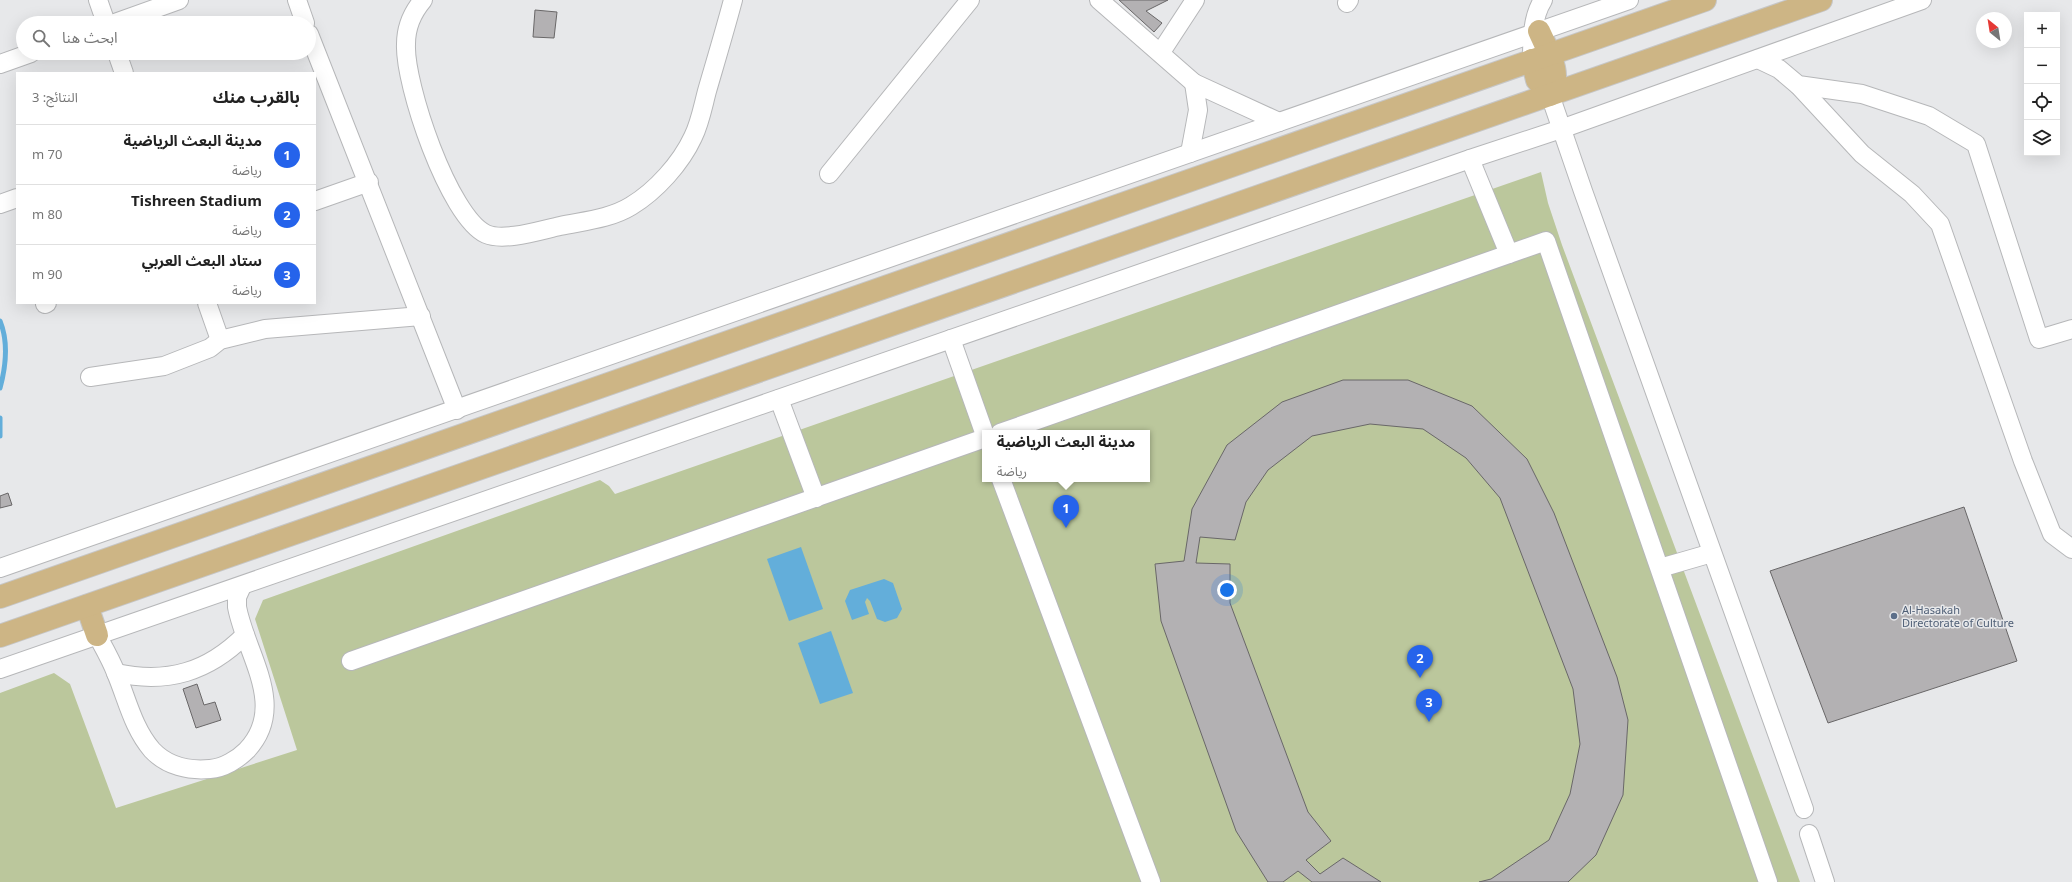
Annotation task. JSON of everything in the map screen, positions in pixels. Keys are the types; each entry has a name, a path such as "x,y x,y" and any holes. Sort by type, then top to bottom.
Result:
{"main road":[{"path":"0,598 1705,0"},
{"path":"0,636 1821,0"},
{"path":"1536,32 1540,57 1556,70 1556,78 1550,95"},
{"path":"87,606 97,635"}],"street":[{"path":"98,0 104,16"},
{"path":"134,16 179,0"},
{"path":"297,0 303,16"},
{"path":"423,0 412,17 406,44 410,83 418,114 439,166 466,215 479,230 487,235 498,236 519,235 608,216 631,207 654,188 682,157 696,131 733,0"},
{"path":"829,174 970,0"},
{"path":"1099,0 1161,52 1194,83 1279,122"},
{"path":"1161,52 1196,0"},
{"path":"1536,32 1538,11 1543,0"},
{"path":"0,568 457,410 1629,0"},
{"path":"0,669 1470,158 1561,129 1922,0"},
{"path":"0,64 16,58"},
{"path":"1758,59 1779,69 1798,84 1862,154 1912,194 1940,224 2023,460 2052,534 2072,549"},
{"path":"119,60 124,72"},
{"path":"316,60 322,86 369,182 457,410"},
{"path":"1190,153 1198,110 1194,83"},
{"path":"1798,84 1862,94 1929,116 1976,144 2039,339 2072,329"},
{"path":"1550,95 1804,809"},
{"path":"1470,158 1509,254"},
{"path":"316,201 369,182"},
{"path":"0,204 16,198"},
{"path":"1009,430 1546,241 1768,882"},
{"path":"207,304 220,340"},
{"path":"90,377 164,366 210,348 220,340 265,329 422,316"},
{"path":"951,339 983,430"},
{"path":"780,399 816,498"},
{"path":"351,661 982,439"},
{"path":"1002,482 1150,882"},
{"path":"1660,568 1712,553"},
{"path":"97,635 116,673 134,720 143,737 153,750 165,761 180,767 196,770 213,769 228,764 242,755 253,743 261,728 265,712 265,696 261,680 237,607 237,597 242,586"},
{"path":"116,673 151,678 186,673 219,658 245,635"},
{"path":"1809,834 1825,882"}],"green space":[{"path":"1541,172 1548,203 1562,245 1800,882 0,882 0,693 54,673 70,684 116,808 297,750 255,619 263,600 600,480 609,486 615,494"}],"water":[{"path":"801,547 823,609 789,621 767,559"},
{"path":"884,579 893,583 902,609 897,618 885,622 877,619 870,601 867,598 865,602 869,614 852,620 845,601 850,590"},
{"path":"831,631 853,693 820,704 798,643"}],"building":[{"path":"1119,0 1168,0 1146,11 1162,23 1154,32"},
{"path":"535,10 557,12 554,38 533,37"},
{"path":"1343,380 1408,380 1472,406 1527,459 1554,513 1617,677 1628,720 1623,795 1596,855 1568,882 1479,882 1491,879 1549,840 1570,794 1580,744 1573,689 1500,498 1466,458 1423,429 1370,424 1312,436 1268,470 1246,502 1235,540 1200,537 1196,563 1230,564 1230,603 1308,812 1331,841 1306,860 1320,874 1343,858 1381,882 1312,882 1298,871 1283,882 1268,882 1236,831 1161,621 1155,564 1184,561 1192,509 1227,445 1282,402"},
{"path":"8,493 12,505 0,508 0,496"},
{"name":"Al-Hasakah Directorate of Culture","path":"1964,507 2017,661 1828,723 1770,571"},
{"path":"197,684 204,705 215,702 221,720 196,728 183,689"}],"waterway":[{"path":"0,321 6,346 4,371 0,388"},
{"path":"0,418 0,436"}],"place":[{"name":"مدينة البعث الرياضية","path":"1066,528"},
{"name":"Al-Hasakah Directorate of Culture","path":"1894,616"},
{"name":"Tishreen Stadium","path":"1420,678"},
{"name":"ستاد البعث العربي","path":"1429,722"}]}
